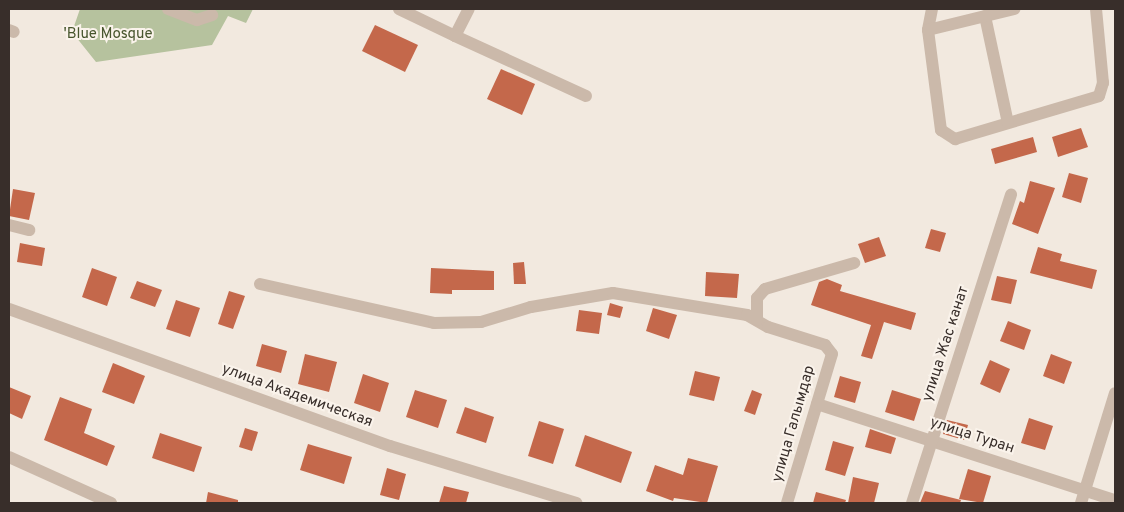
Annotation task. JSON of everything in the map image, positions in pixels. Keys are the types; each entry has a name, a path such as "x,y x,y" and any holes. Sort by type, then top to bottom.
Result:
{"street":[{"path":"168,9 197,20 212,14"},
{"path":"399,9 586,96"},
{"path":"455,36 469,9"},
{"path":"932,9 928,30 941,130 955,138 1099,96 1103,83 1096,9"},
{"path":"928,30 1014,9"},
{"path":"985,16 1008,123"},
{"name":"улица Жас канат","path":"912,503 1011,194"},
{"path":"9,225 29,230"},
{"path":"260,284 434,323 481,322 531,307 613,293 747,315 757,320 757,298 765,289 854,263"},
{"name":"улица Академическая","path":"9,309 390,446 577,503"},
{"name":"улица Галымдар","path":"757,320 825,345 832,354 788,503"},
{"path":"1083,497 1115,393"},
{"name":"улица Туран","path":"817,404 933,440 1083,497 1115,500"},
{"path":"9,456 111,503"}],"green space":[{"name":"'Blue Mosque","path":"80,9 253,9 246,23 228,16 212,45 96,62 72,32"}],"building":[{"path":"375,25 418,45 405,72 362,51"},
{"path":"501,69 535,84 522,115 487,99"},
{"path":"1081,128 1088,147 1058,157 1052,137"},
{"path":"1033,137 1037,152 995,164 991,149"},
{"path":"1069,173 1088,178 1081,203 1062,197"},
{"path":"1030,181 1055,188 1038,234 1012,224 1020,201 1024,203"},
{"path":"13,189 35,193 29,220 9,216"},
{"path":"931,229 946,233 940,252 925,248"},
{"path":"879,237 886,256 865,263 858,244"},
{"path":"20,243 45,248 42,266 17,262"},
{"path":"1038,247 1062,254 1060,261 1097,270 1092,289 1030,273"},
{"path":"524,262 526,284 514,284 513,263"},
{"path":"92,268 117,277 107,306 82,297"},
{"path":"431,268 494,271 494,290 452,290 452,294 430,293"},
{"path":"706,272 739,274 737,298 705,296"},
{"path":"997,276 1017,280 1011,304 991,300"},
{"path":"827,279 842,285 840,291 916,313 911,330 884,322 872,359 861,356 871,325 811,305 819,282"},
{"path":"137,281 162,290 155,307 130,298"},
{"path":"229,291 245,296 233,329 218,324"},
{"path":"176,300 200,308 190,337 166,329"},
{"path":"610,303 623,307 620,318 607,315"},
{"path":"653,308 677,315 669,339 646,331"},
{"path":"579,310 602,313 599,334 576,331"},
{"path":"1008,321 1031,330 1024,350 1000,341"},
{"path":"262,344 287,351 281,373 256,366"},
{"path":"305,354 337,362 329,392 298,384"},
{"path":"1051,354 1072,362 1064,384 1043,376"},
{"path":"990,360 1010,369 1000,393 980,384"},
{"path":"113,363 145,376 134,404 102,392"},
{"path":"695,371 720,377 714,401 689,395"},
{"path":"363,374 389,383 380,412 354,403"},
{"path":"840,376 861,382 855,403 834,397"},
{"path":"9,387 31,396 22,419 9,413"},
{"path":"415,390 447,400 438,428 406,417"},
{"path":"752,390 762,394 755,415 744,411"},
{"path":"892,390 921,399 914,421 885,412"},
{"path":"60,397 92,409 84,433 115,446 107,466 44,440"},
{"path":"465,407 494,417 486,443 456,433"},
{"path":"1029,418 1053,426 1045,450 1021,443"},
{"path":"947,420 968,425 964,440 943,434"},
{"path":"539,421 564,429 553,464 528,456"},
{"path":"245,428 258,432 252,451 239,447"},
{"path":"870,429 896,438 891,454 865,447"},
{"path":"160,433 202,447 194,472 152,458"},
{"path":"585,435 632,452 621,483 575,466"},
{"path":"833,441 854,447 845,476 825,470"},
{"path":"308,444 352,457 344,484 300,470"},
{"path":"688,458 718,466 707,503 674,498 673,501 646,491 655,465 683,475"},
{"path":"387,468 406,474 399,500 380,495"},
{"path":"968,469 991,476 983,503 959,499"},
{"path":"853,477 879,483 874,503 848,503"},
{"path":"444,486 469,492 466,503 439,503"},
{"path":"925,491 961,500 960,503 920,503"},
{"path":"208,492 238,500 238,503 206,503"},
{"path":"816,492 846,500 845,503 813,503"}]}
